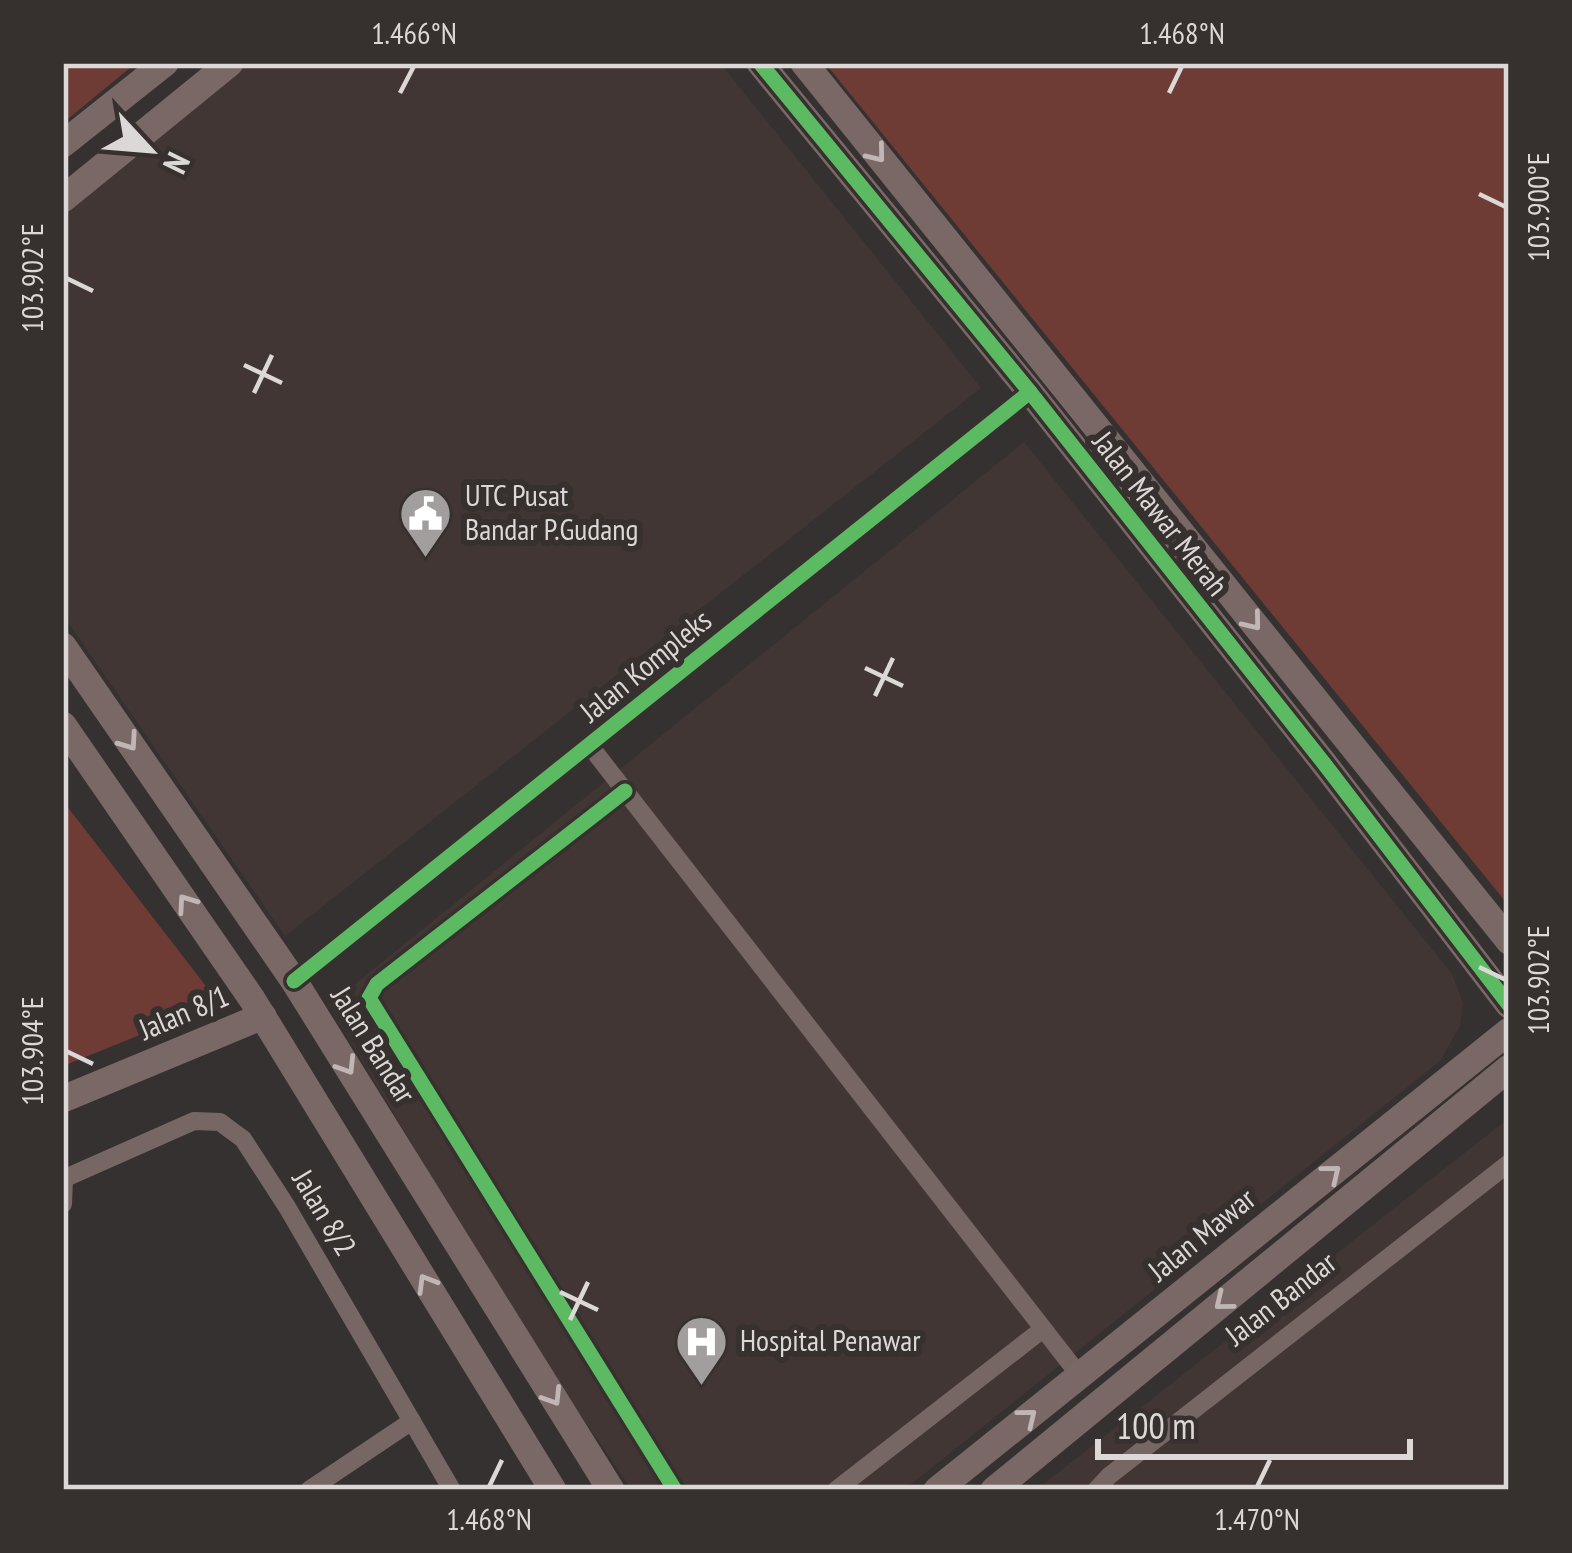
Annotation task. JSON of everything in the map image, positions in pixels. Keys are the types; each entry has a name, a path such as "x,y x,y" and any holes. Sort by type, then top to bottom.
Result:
{"street":[{"path":"63,144 165,63"},
{"path":"63,199 230,63"},
{"name":"Jalan Mawar Merah","path":"760,63 1030,392 1327,766 1509,1005"},
{"name":"Jalan Mawar Merah","path":"804,63 1509,940"},
{"name":"Jalan Kompleks","path":"294,981 1030,392"},
{"name":"Jalan Bandar","path":"63,646 294,981 611,1490"},
{"path":"63,725 263,1016 553,1490"},
{"path":"590,746 1080,1376"},
{"path":"625,791 377,984 369,998 675,1490"},
{"name":"Jalan 8/1","path":"63,1099 263,1016"},
{"name":"Jalan Mawar","path":"937,1490 1509,1031"},
{"path":"994,1490 1509,1069"},
{"name":"Jalan 8/2","path":"64,1179 194,1120 220,1123 243,1139 452,1490"},
{"name":"Jalan Bandar","path":"1096,1490 1509,1163"},
{"path":"63,1204 64,1179"},
{"path":"836,1490 1043,1329"},
{"path":"309,1490 412,1421"}],"shaded area":[{"path":"63,63 136,63 63,123"},
{"path":"248,63 720,63 981,388 285,936 63,615 63,208"},
{"path":"825,63 1509,63 1509,906"},
{"path":"1024,442 1452,974 1463,1003 1460,1026 1440,1061 904,1490 632,1490 527,1337 329,1005"},
{"path":"63,801 219,1003 63,1066"},
{"path":"1509,1118 1509,1490 1036,1490"}],"cycle path":[{"path":"760,63 1030,392 1509,1005"},
{"path":"294,981 1030,392"},
{"path":"625,791 377,984 369,998 675,1490"}],"place":[{"name":"UTC Pusat Bandar P.Gudang","path":"426,559"},
{"name":"Hospital Penawar","path":"701,1387"}]}
